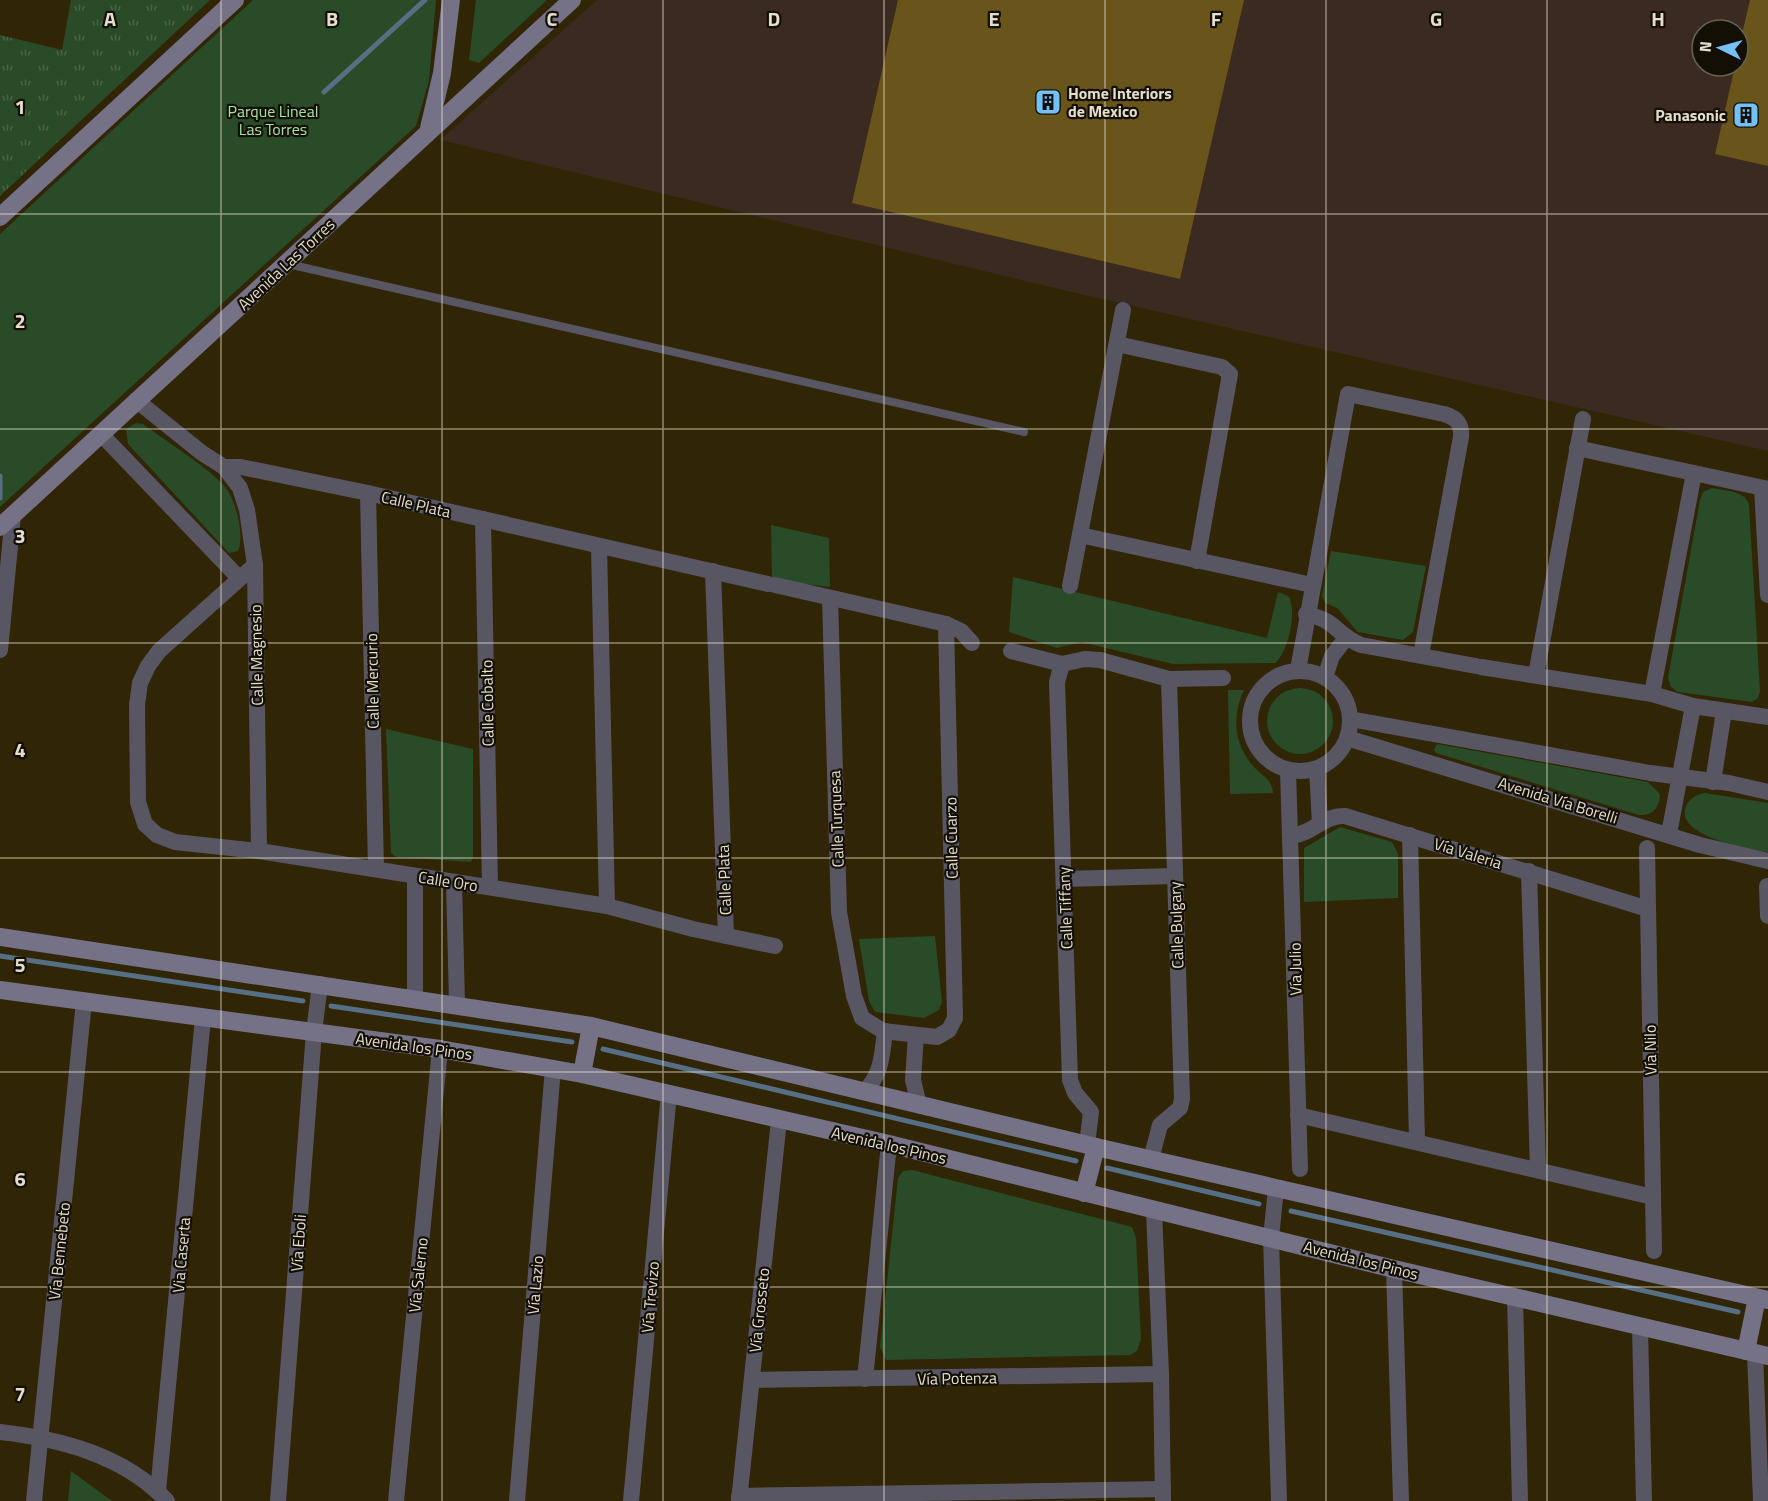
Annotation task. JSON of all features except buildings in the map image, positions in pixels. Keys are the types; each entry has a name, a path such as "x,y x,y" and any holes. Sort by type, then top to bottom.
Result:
{"street":[{"path":"0,217 235,0"},
{"path":"428,130 442,73 451,0"},
{"name":"Avenida Las Torres","path":"7,521 136,400 288,263 428,130 572,0"},
{"path":"442,73 455,88 467,95"},
{"path":"1070,586 1123,309"},
{"path":"1117,344 1222,367 1229,371 1231,381 1197,561"},
{"path":"1298,670 1306,614 1348,394 1444,414 1457,420 1461,437 1421,655"},
{"name":"Calle Plata","path":"136,400 202,453 224,467 241,467 368,493 946,624"},
{"path":"1536,675 1582,419"},
{"path":"101,434 239,578 255,565"},
{"path":"1577,448 1765,488 1768,595"},
{"name":"Calle Magnesio","path":"224,467 240,488 247,510 255,565 258,851"},
{"path":"1652,694 1694,473"},
{"name":"Calle Mercurio","path":"368,493 376,870"},
{"name":"Calle Cobalto","path":"483,519 490,887"},
{"path":"0,650 7,521"},
{"path":"1080,535 1312,585"},
{"path":"599,546 608,906"},
{"name":"Calle Plata","path":"713,572 726,936"},
{"name":"Calle Oro","path":"239,578 159,651 148,666 140,683 137,705 138,802 145,824 157,835 176,842 258,851 608,906 775,946"},
{"name":"Calle Turquesa","path":"830,598 840,923 860,1014 865,1021 881,1030"},
{"path":"1306,614 1326,619 1347,637 1361,645 1652,694 1693,706 1768,717"},
{"path":"946,624 961,631 972,643"},
{"name":"Calle Cuarzo","path":"924,1036 945,1034 955,1018 946,624"},
{"path":"1325,677 1332,656 1347,637"},
{"path":"1011,651 1062,664 1084,658 1100,660 1169,680 1223,678"},
{"name":"Calle Tiffany","path":"1062,664 1057,682 1070,1080 1075,1092 1091,1112 1091,1146"},
{"path":"1298,670 1325,677 1342,695 1350,719 1347,738 1330,762 1317,769 1288,770 1273,764 1261,753 1253,740 1250,724 1251,708 1258,693 1268,682 1282,674 1298,670"},
{"name":"Calle Bulgary","path":"1151,1160 1160,1125 1180,1108 1182,1099 1169,680"},
{"path":"1669,834 1693,706"},
{"path":"1713,782 1724,711"},
{"path":"1350,719 1768,792"},
{"path":"1396,752 1401,728"},
{"name":"Avenida Vía Borelli","path":"1347,738 1738,856 1768,861"},
{"path":"1317,769 1320,824"},
{"name":"Vía Julio","path":"1288,770 1300,1169"},
{"name":"Vía Valeria","path":"1291,836 1308,833 1332,816 1345,816 1648,909"},
{"path":"1410,835 1417,1142"},
{"name":"Vía Nilo","path":"1647,848 1654,1251"},
{"path":"1528,872 1538,1170"},
{"path":"415,876 415,998"},
{"path":"1064,879 1174,876"},
{"path":"454,882 457,1004"},
{"path":"1767,886 1768,916"},
{"path":"0,937 457,1004 591,1026 1151,1160 1762,1299 1756,1353 1761,1501"},
{"name":"Vía Eboli","path":"279,1501 314,1032 320,984"},
{"name":"Avenida los Pinos","path":"0,990 440,1049 553,1068 889,1144 1394,1269 1756,1353"},
{"name":"Vía Bennebeto","path":"34,1501 84,1002"},
{"name":"Via Caserta","path":"162,1496 203,1018"},
{"path":"582,1074 591,1026"},
{"path":"864,1092 872,1085 880,1069 881,1030 924,1036 913,1080 919,1105"},
{"name":"Vía Salerno","path":"396,1501 440,1049"},
{"name":"Vía Lazio","path":"518,1501 553,1068"},
{"name":"Vía Trevizo","path":"631,1501 669,1093"},
{"path":"1298,1115 1653,1197"},
{"name":"Vía Grosseto","path":"739,1498 778,1120"},
{"path":"865,1379 889,1144"},
{"path":"1084,1193 1091,1146"},
{"path":"1276,1188 1271,1238 1279,1501"},
{"path":"739,1498 1163,1495 1161,1374 1154,1210"},
{"path":"1394,1269 1401,1501"},
{"path":"1515,1297 1520,1501"},
{"path":"1640,1327 1644,1501"},
{"name":"Vía Potenza","path":"752,1380 1161,1374"},
{"path":"0,1432 40,1437 114,1462 135,1473 162,1496"}],"lane":[{"path":"288,263 1024,432"}],"shaded area":[{"path":"597,0 1768,0 1768,451 1067,291 440,140"}],"green space":[{"path":"71,0 210,0 0,196 0,35 62,50"},
{"name":"Parque Lineal Las Torres","path":"253,0 436,0 429,81 416,126 0,507 0,234"},
{"path":"476,0 547,0 479,63 469,60"},
{"path":"136,423 143,424 187,455 210,472 226,488 233,501 240,528 238,551 229,553 128,444 126,429"},
{"path":"1712,488 1739,494 1747,499 1749,504 1760,691 1758,698 1752,702 1678,692 1671,687 1668,678 1700,500 1703,492"},
{"path":"771,525 829,538 830,587 772,580"},
{"path":"1331,551 1426,566 1413,632 1403,640 1358,632 1337,608 1325,603 1322,596"},
{"path":"1013,577 1267,638 1278,592 1288,596 1291,602 1292,621 1284,651 1275,663 1173,664 1081,642 1057,648 1009,632"},
{"path":"1300,688 1313,690 1328,703 1333,721 1331,734 1318,749 1300,754 1287,752 1272,739 1267,721 1269,708 1282,693"},
{"path":"1228,690 1244,690 1237,710 1239,741 1248,759 1269,782 1273,793 1230,794"},
{"path":"386,729 473,749 473,857 471,862 396,857 391,853"},
{"path":"1437,744 1648,782 1660,794 1659,803 1652,812 1639,815 1436,753 1434,750"},
{"path":"1705,793 1768,803 1768,852 1732,845 1693,828 1686,819 1686,806 1692,798"},
{"path":"1340,827 1392,842 1398,854 1398,898 1304,902 1304,848"},
{"path":"935,936 942,1002 939,1010 924,1018 875,1012 869,1001 859,939"},
{"path":"912,1170 1132,1227 1136,1238 1141,1339 1137,1351 1130,1355 886,1360 880,1347 898,1178 903,1171"},
{"path":"71,1471 112,1501 68,1501"}],"waterway":[{"path":"324,92 425,0"},
{"path":"0,476 0,498"},
{"path":"0,956 303,1001"},
{"path":"331,1006 572,1042"},
{"path":"603,1049 1076,1161"},
{"path":"1107,1168 1259,1204"},
{"path":"1291,1211 1738,1312"}],"place":[{"name":"Home Interiors de Mexico","path":"1048,102"},
{"name":"Panasonic","path":"1746,115"}]}
